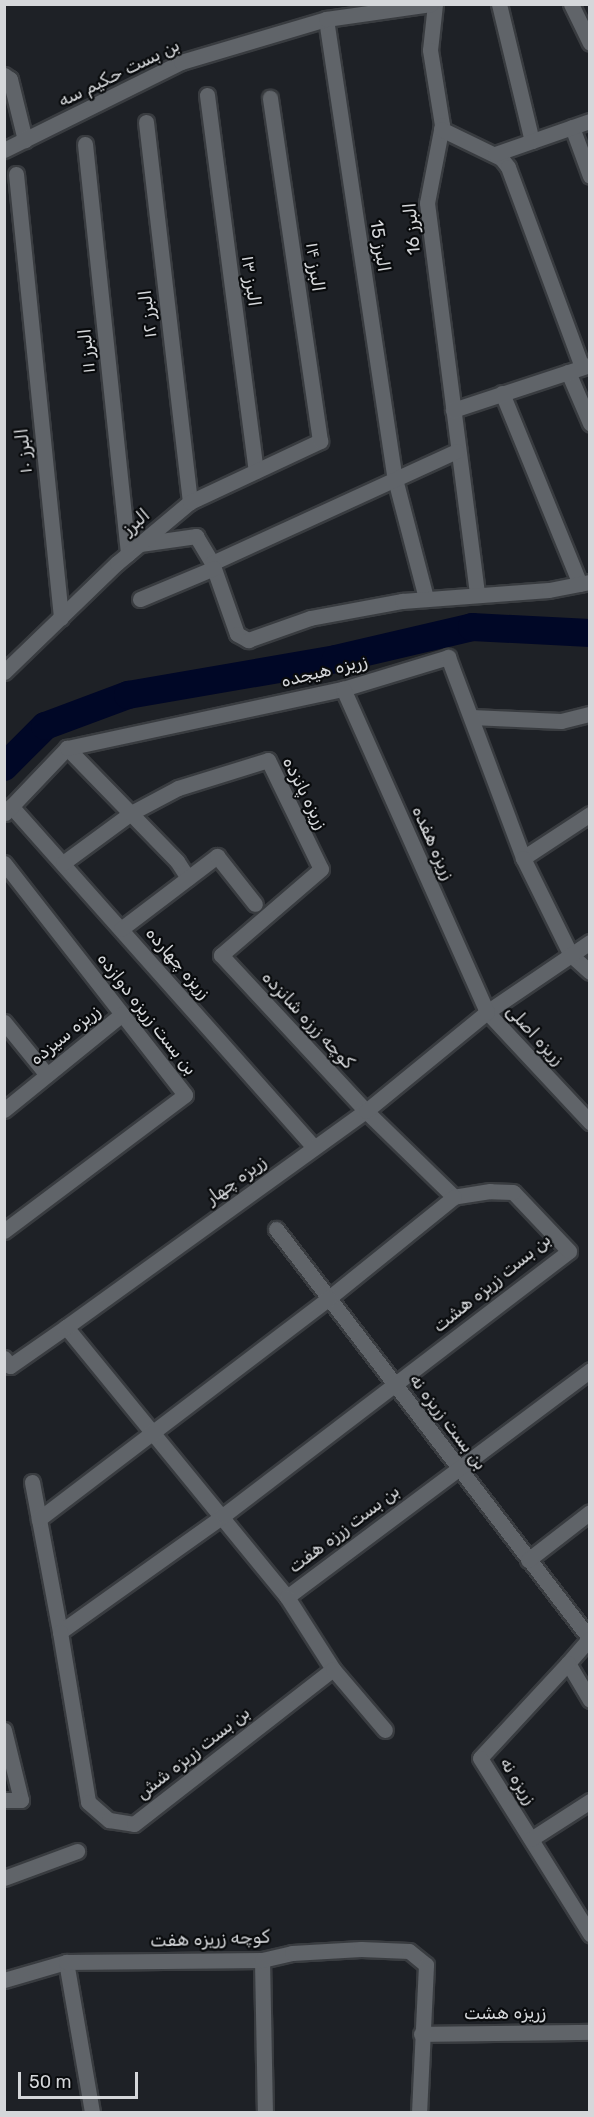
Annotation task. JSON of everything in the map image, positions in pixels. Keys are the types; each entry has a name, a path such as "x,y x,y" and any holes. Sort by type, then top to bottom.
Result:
{"street":[{"name":"بن بست حکیم سه","path":"4,150 181,62 326,19 433,4"},
{"name":"البرز 16","path":"433,4 430,50 441,129 427,203 477,594"},
{"path":"499,4 532,141"},
{"path":"571,4 590,43"},
{"name":"البرز 15","path":"326,19 396,479 426,598"},
{"path":"4,75 10,79 25,140"},
{"name":"البرز ۱۳","path":"207,95 256,471"},
{"name":"البرز ۱۴","path":"270,98 320,441"},
{"path":"495,154 590,121"},
{"name":"البرز ۱۲","path":"146,122 190,502"},
{"path":"572,127 590,176"},
{"path":"441,129 495,154 508,167 580,368 590,423"},
{"name":"البرز ۱۱","path":"85,144 134,549"},
{"name":"البرز ۱۰","path":"16,174 61,618"},
{"path":"453,410 580,368"},
{"path":"134,549 196,536 213,566 237,634 248,640 310,618 426,598 585,583 502,393"},
{"name":"البرز","path":"4,672 134,549 190,502 320,441"},
{"path":"140,599 457,451"},
{"name":"زریزه هیجده","path":"67,748 343,688 448,657 523,858 571,955"},
{"name":"زریزه هفده","path":"343,688 487,1012"},
{"path":"471,717 561,721 590,714"},
{"path":"8,810 67,748 131,813 188,878"},
{"name":"زریزه پانزده","path":"63,863 131,813 178,788 268,759 321,869 222,955"},
{"name":"زریزه چهارده","path":"8,810 63,863 314,1147"},
{"path":"523,858 590,814"},
{"path":"121,929 217,856 255,904"},
{"name":"بن بست زریزه دوازده","path":"4,863 186,1095 4,1231"},
{"name":"زریزه اصلی","path":"590,942 487,1012 590,1122"},
{"name":"کوچه زرزه شانزده","path":"222,955 366,1111 454,1197"},
{"path":"571,955 590,972"},
{"name":"زریزه چهار","path":"6,1365 66,1327 366,1111 487,1012"},
{"name":"زریزه سیزده","path":"4,1110 122,1014"},
{"path":"4,1022 47,1075"},
{"name":"بن بست زریزه هشت","path":"39,1519 329,1298 454,1197 490,1191 513,1192 569,1251 224,1515 60,1632"},
{"name":"بن بست زریزه نه","path":"276,1229 589,1639"},
{"name":"بن بست زرزه هفت","path":"66,1327 224,1515 287,1597 590,1370"},
{"path":"32,1482 60,1632"},
{"path":"528,1560 590,1512"},
{"path":"287,1597 333,1669 385,1730"},
{"name":"بن بست زریزه شش","path":"60,1632 88,1802 109,1820 134,1824 333,1669"},
{"path":"589,1639 568,1663 590,1700"},
{"name":"زریزه نه","path":"568,1663 480,1758 590,1934"},
{"path":"4,1730 21,1800 4,1800"},
{"path":"531,1839 590,1801"},
{"path":"4,1878 77,1851"},
{"name":"کوچه زریزه هفت","path":"4,1980 66,1962 262,1960 292,1953 409,1951 426,1965 419,2112"},
{"path":"262,1960 265,2112"},
{"path":"66,1962 92,2112"},
{"name":"زریزه هشت","path":"421,2034 590,2032"}],"waterway":[{"path":"4,767 45,726 128,695 336,659 472,627 590,633"}]}
